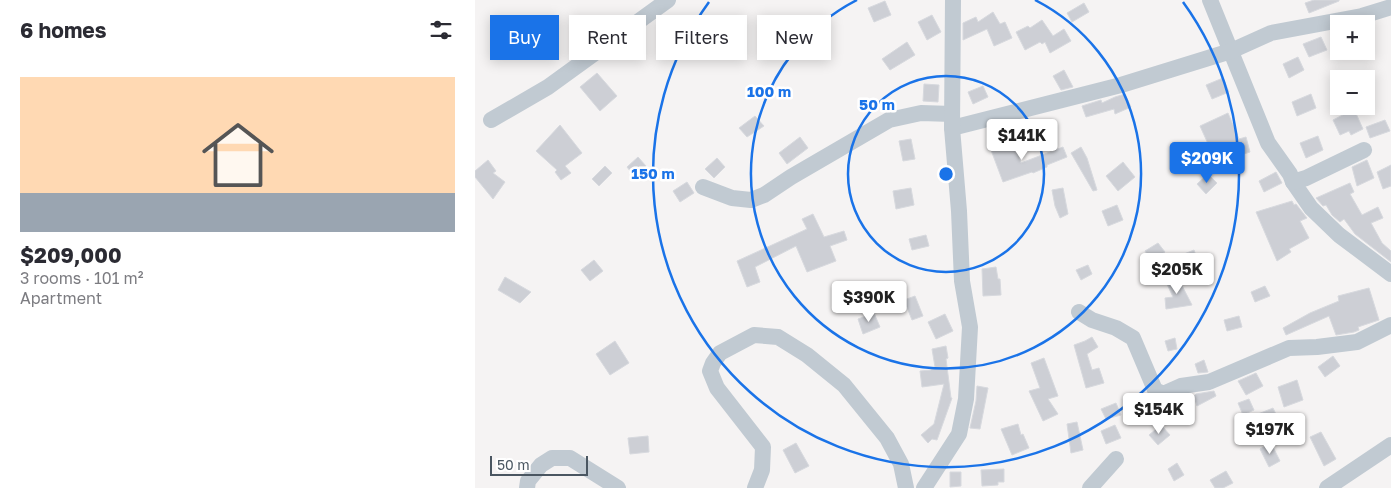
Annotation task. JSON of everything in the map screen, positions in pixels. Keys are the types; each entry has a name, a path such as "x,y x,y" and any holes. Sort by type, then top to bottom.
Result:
{"street":[{"path":"491,120 548,87 668,0"},
{"path":"924,488 959,434 967,399 970,327 962,281 952,121 953,0"},
{"path":"1210,0 1268,143 1290,174 1293,182 1311,208 1339,235 1391,274"},
{"path":"703,187 732,198 751,200 764,195 791,176 889,120 921,113 952,121 1121,85 1231,50 1271,34 1362,16 1391,7"},
{"path":"1293,182 1306,178 1364,150"},
{"path":"1079,312 1091,320 1117,328 1133,338 1155,390 1163,394 1181,386 1209,382 1289,348 1357,342 1391,325"},
{"path":"755,488 763,470 763,447 717,388 710,371 720,353 754,335 778,337 807,356 844,385 887,438 901,464 906,488"},
{"path":"1327,488 1391,446"},
{"path":"527,488 529,481 541,465 552,458 570,458 618,488"},
{"path":"1090,488 1116,459"}],"building":[{"path":"1314,0 1339,1 1309,13 1305,3"},
{"path":"885,1 891,15 874,22 868,8"},
{"path":"1084,3 1089,12 1072,22 1067,13"},
{"path":"993,12 1000,24 1005,22 1012,38 994,46 987,29 963,40 963,23 976,17 978,22"},
{"path":"932,15 941,32 927,40 918,22"},
{"path":"1042,20 1053,36 1064,29 1071,41 1050,53 1045,42 1042,44 1040,42 1025,50 1016,32 1028,26 1030,28"},
{"path":"1321,37 1327,50 1309,57 1303,44"},
{"path":"907,42 915,55 890,70 882,59"},
{"path":"1298,57 1304,70 1289,78 1283,64"},
{"path":"1064,70 1073,87 1061,90 1053,76"},
{"path":"597,73 617,96 600,111 580,87"},
{"path":"1223,78 1229,92 1212,99 1206,85"},
{"path":"924,84 939,85 938,102 923,101"},
{"path":"983,86 988,97 973,104 968,92"},
{"path":"1125,94 1131,107 1115,114 1114,109 1086,117 1082,106 1101,100 1102,103"},
{"path":"1311,94 1316,108 1297,116 1292,102"},
{"path":"1228,113 1239,139 1246,137 1250,152 1241,155 1240,151 1182,168 1178,155 1209,146 1200,126"},
{"path":"1343,115 1357,115 1363,129 1351,135 1349,131 1340,135 1333,120"},
{"path":"755,116 764,126 747,137 739,128"},
{"path":"1385,120 1390,131 1370,138 1366,127"},
{"path":"560,125 582,153 565,166 571,173 561,180 555,172 557,170 536,151"},
{"path":"1318,136 1323,150 1306,158 1300,143"},
{"path":"800,137 808,148 787,164 779,153"},
{"path":"911,139 915,159 903,161 899,141"},
{"path":"1014,140 1021,163 1063,147 1067,157 1033,173 1003,182 991,150"},
{"path":"1081,147 1087,158 1097,190 1093,191 1071,153"},
{"path":"638,157 646,166 634,176 627,167"},
{"path":"717,158 725,167 714,178 705,169"},
{"path":"488,160 496,171 493,173 505,182 493,199 475,177 475,171"},
{"path":"1367,160 1374,178 1357,186 1352,167"},
{"path":"1123,162 1135,177 1118,191 1106,176"},
{"path":"1391,165 1391,186 1383,189 1377,172"},
{"path":"605,166 612,173 599,186 592,179"},
{"path":"1276,172 1282,183 1264,192 1259,181"},
{"path":"1208,174 1217,183 1206,194 1197,184"},
{"path":"687,182 694,193 680,202 673,191"},
{"path":"1350,183 1354,192 1350,194 1362,215 1378,207 1383,218 1371,223 1382,243 1391,251 1391,262 1355,234 1344,219 1340,222 1332,215 1326,205 1323,206 1316,198"},
{"path":"911,188 914,205 896,209 893,191"},
{"path":"1063,188 1068,214 1060,218 1055,206 1052,190"},
{"path":"1292,201 1307,218 1300,221 1309,238 1289,249 1291,252 1277,261 1256,212"},
{"path":"1117,205 1123,220 1108,226 1102,211"},
{"path":"813,214 824,237 844,231 847,240 830,246 836,261 807,272 796,246 755,267 760,282 747,287 737,261 807,229 802,219"},
{"path":"926,235 929,246 912,250 909,239"},
{"path":"1158,243 1165,252 1151,261 1145,251"},
{"path":"1194,250 1198,261 1168,274 1164,262"},
{"path":"594,260 603,271 590,281 581,270"},
{"path":"1088,265 1092,274 1081,280 1076,270"},
{"path":"996,267 998,279 1000,279 1001,295 983,296 982,269"},
{"path":"1177,276 1192,305 1166,309 1165,298 1173,297 1166,282"},
{"path":"505,277 531,292 520,303 498,290"},
{"path":"1265,286 1270,296 1255,302 1251,292"},
{"path":"1369,288 1379,320 1358,327 1359,330 1354,332 1336,335 1329,316 1286,335 1283,328 1310,313 1339,301 1338,296"},
{"path":"915,296 923,316 912,320 904,300"},
{"path":"874,313 880,327 863,334 858,319"},
{"path":"945,314 953,331 936,339 928,322"},
{"path":"1239,316 1242,327 1227,331 1224,320"},
{"path":"1092,337 1098,347 1087,354 1092,370 1099,368 1104,383 1086,388 1074,345"},
{"path":"1175,338 1177,349 1168,351 1165,341"},
{"path":"615,341 629,363 610,375 596,354"},
{"path":"946,346 952,398 937,440 932,439 928,443 921,435 934,424 944,384 922,387 920,371 931,370 931,368 935,367 932,349"},
{"path":"1333,356 1340,366 1325,377 1318,367"},
{"path":"1044,358 1058,396 1048,399 1058,414 1043,421 1029,391 1040,388 1031,363"},
{"path":"1204,360 1208,372 1198,373 1195,364"},
{"path":"1256,373 1263,386 1246,395 1238,381"},
{"path":"1297,380 1303,400 1284,407 1278,387"},
{"path":"977,386 988,388 980,429 970,428"},
{"path":"1214,391 1216,396 1197,406 1194,396 1196,394"},
{"path":"1249,399 1254,410 1243,415 1238,403"},
{"path":"1116,403 1121,415 1106,419 1101,409"},
{"path":"1273,408 1284,431 1271,437 1258,414"},
{"path":"1077,422 1083,450 1071,453 1067,424"},
{"path":"1018,424 1021,435 1023,434 1029,448 1012,455 1001,429"},
{"path":"1115,425 1121,438 1106,444 1101,431"},
{"path":"1161,425 1170,435 1158,445 1149,435"},
{"path":"1321,432 1336,459 1324,466 1310,437"},
{"path":"648,436 649,452 630,454 628,438"},
{"path":"796,443 809,466 795,473 783,450"},
{"path":"1271,443 1280,461 1269,467 1260,449"},
{"path":"1177,463 1184,475 1174,481 1168,469"},
{"path":"1004,469 1004,482 998,482 998,485 982,486 981,470"},
{"path":"1226,471 1233,483 1223,488 1215,488 1210,480"},
{"path":"950,472 961,472 961,486 950,487"}]}
